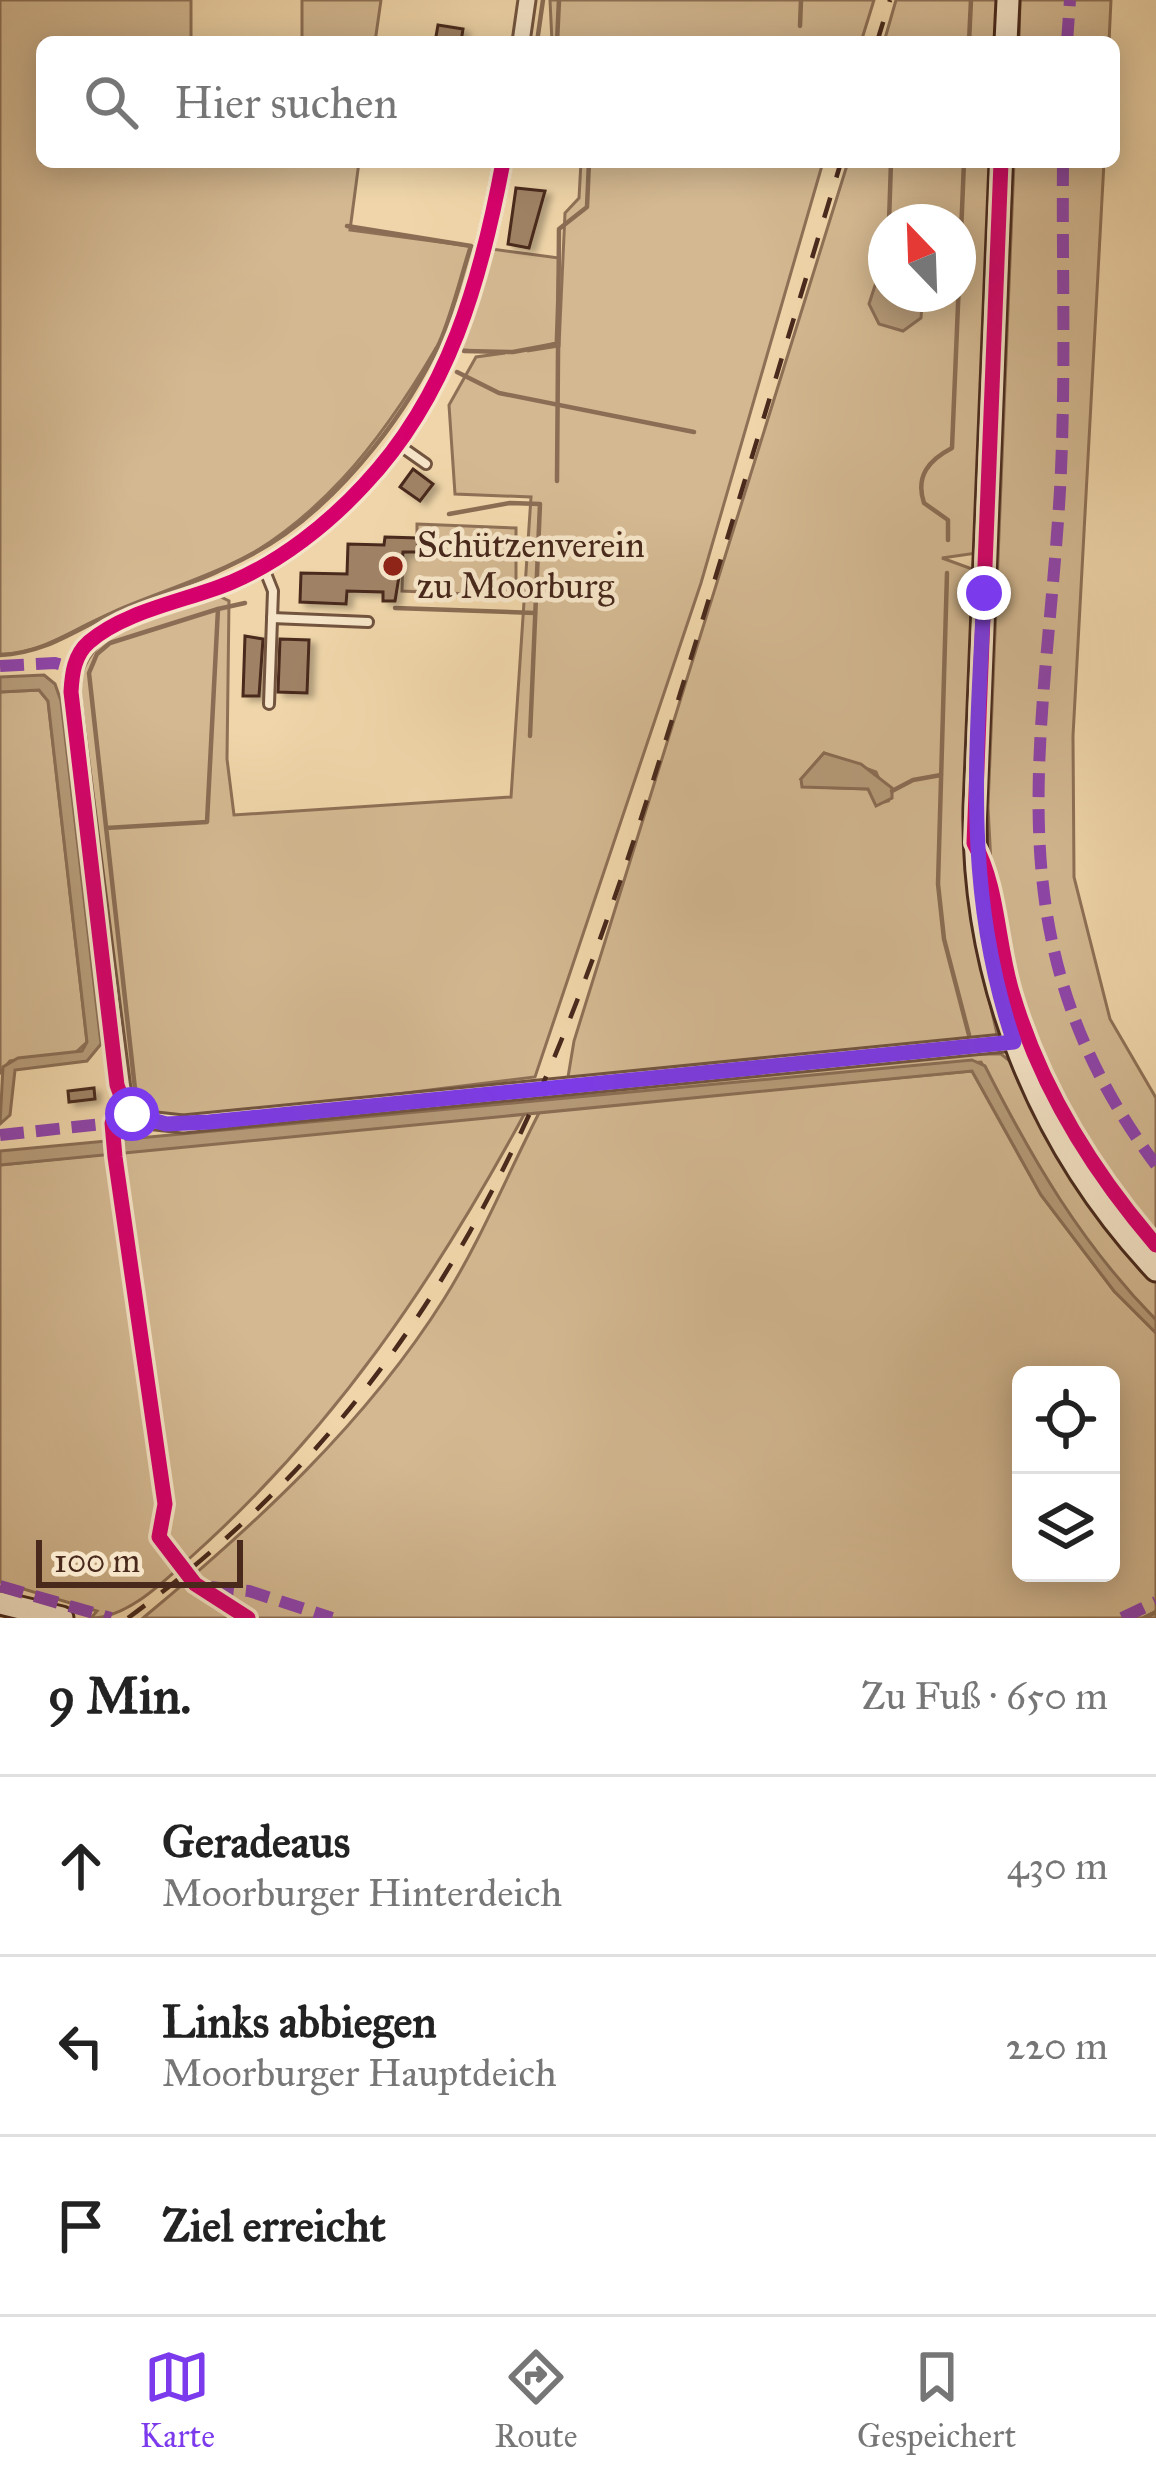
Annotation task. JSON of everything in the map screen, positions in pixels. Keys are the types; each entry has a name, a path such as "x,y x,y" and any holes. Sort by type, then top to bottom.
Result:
{"main road":[{"path":"1006,36 1008,0"},
{"path":"1001,168 974,843 987,952 1014,1042 1082,1174 1156,1270"},
{"path":"0,1603 62,1618"}],"street":[{"path":"522,36 527,0"},
{"path":"502,168 483,268 452,354 398,444 332,517 237,580 107,629 84,646 73,668 71,692 117,1084 125,1108 147,1120 183,1124 1014,1042"}],"lane":[{"path":"398,444 427,464"},
{"path":"262,564 273,591 269,704"},
{"path":"272,618 368,622"}],"shaded area":[{"path":"0,0 191,0 191,36 36,36 36,168 358,168 350,230 559,258 556,343 527,351 559,346 565,213 579,198 581,168 821,168 701,583 535,1077 188,1120 162,1119 129,1096 78,694 83,670 110,636 150,616 219,596 229,601 227,759 234,815 511,797 531,497 455,494 449,405 476,357 505,353 436,348 343,479 315,507 251,555 44,645 0,655"},
{"path":"302,0 381,0 376,36 302,36"},
{"path":"550,0 874,0 863,36 552,36"},
{"path":"896,0 1000,0 998,36 886,36"},
{"path":"1020,0 1111,0 1109,36 1019,36"},
{"path":"846,168 993,168 977,553 942,558 975,570 967,855 977,947 997,1034 990,1040 611,1079 568,1077 574,1041","holes":["824,753 876,772 888,801 880,803 868,789 815,787 801,779"]},
{"path":"1014,168 1104,168 1073,736 1074,877 1110,1019 1156,1098 1156,1258 1061,1129 1007,1002 983,866 991,864 988,807"},
{"path":"873,312 922,312 921,318 903,331 879,324"},
{"path":"417,524 516,528 516,596 402,591 403,552 417,551"},
{"path":"44,675 55,684 61,701 101,1044 87,1061 15,1070 10,1115 0,1124 3,1067 18,1058 82,1051 87,1042 48,701 39,690 0,692 0,677"},
{"path":"39,690 48,701 87,1042 75,1053 10,1061 0,1073 0,692"},
{"path":"824,753 861,764 892,788 892,798 876,806 868,789 802,787 801,779"},
{"path":"1001,1054 1011,1062 1046,1131 1156,1281 1156,1320 1108,1271 1060,1206 981,1062 544,1100 546,1092"},
{"path":"972,1060 985,1066 1060,1200 1104,1261 1156,1320 1156,1333 1114,1291 1041,1195 972,1071 0,1165 0,1151"},
{"path":"972,1071 1041,1195 1114,1291 1156,1333 1156,1618 143,1618 267,1509 344,1430 413,1344 482,1230 540,1111"},
{"path":"526,1111 418,1293 336,1404 243,1508 169,1577 132,1605 91,1618 97,1611 0,1582 0,1165"}],"building":[{"path":"438,25 463,29 462,36 436,36"},
{"path":"516,188 545,191 529,248 508,244"},
{"path":"413,469 433,484 420,501 400,487"},
{"path":"385,537 418,538 418,552 403,552 395,601 383,601 383,592 347,591 346,604 300,602 301,573 347,574 348,544 384,545"},
{"path":"245,636 263,639 259,696 243,696"},
{"path":"280,639 309,640 307,693 278,692"},
{"path":"94,1088 95,1099 69,1102 68,1091"}],"waterway":[{"path":"538,36 543,0"},
{"path":"557,36 559,0"},
{"path":"800,26 801,0"},
{"path":"969,36 971,0"},
{"path":"557,481 559,229 587,207 589,168"},
{"path":"890,204 891,168"},
{"path":"948,540 948,520 924,503 921,485 931,464 952,448 964,168"},
{"path":"0,655 50,644 248,557 332,495 374,447 411,395 440,342 471,246 347,226"},
{"path":"464,351 513,352 556,344"},
{"path":"457,372 499,393 694,432"},
{"path":"449,514 510,503 540,504 530,736"},
{"path":"947,573 938,884 944,939 969,1035"},
{"path":"218,609 245,603"},
{"path":"395,608 535,613"},
{"path":"106,828 207,822 218,609 110,643 97,654 89,673 136,1098"},
{"path":"892,791 913,780 941,775"},
{"path":"1144,1618 1156,1612"}],"railway":[{"path":"879,36 890,0"},
{"path":"128,1618 245,1521 343,1417 424,1306 493,1189 551,1066 601,936 647,800 839,168"}],"marked path":[{"path":"1067,36 1070,0"},
{"path":"1063,168 1062,449 1039,757 1039,839 1048,920 1068,1000 1103,1082 1156,1165"},
{"path":"0,666 55,663 73,668"},
{"path":"0,1135 112,1123"},
{"path":"0,1586 111,1618"},
{"path":"210,1587 249,1591 332,1618"},
{"path":"1122,1618 1156,1602"}],"cycle path":[{"path":"248,1618 195,1584 159,1537 165,1504 115,1157 112,1123 125,1107 117,1085 71,692 73,672 84,647 104,631 250,573 319,527 364,485 393,450 440,374 472,292 502,168"},
{"path":"1001,168 974,843 993,898 1013,995 1038,1063 1090,1158 1156,1245"}],"place":[{"name":"Schützenverein zu Moorburg","path":"393,566"}],"route":[{"path":"132,1114 166,1124 209,1122 1014,1042 987,952 975,865 984,593"}]}
